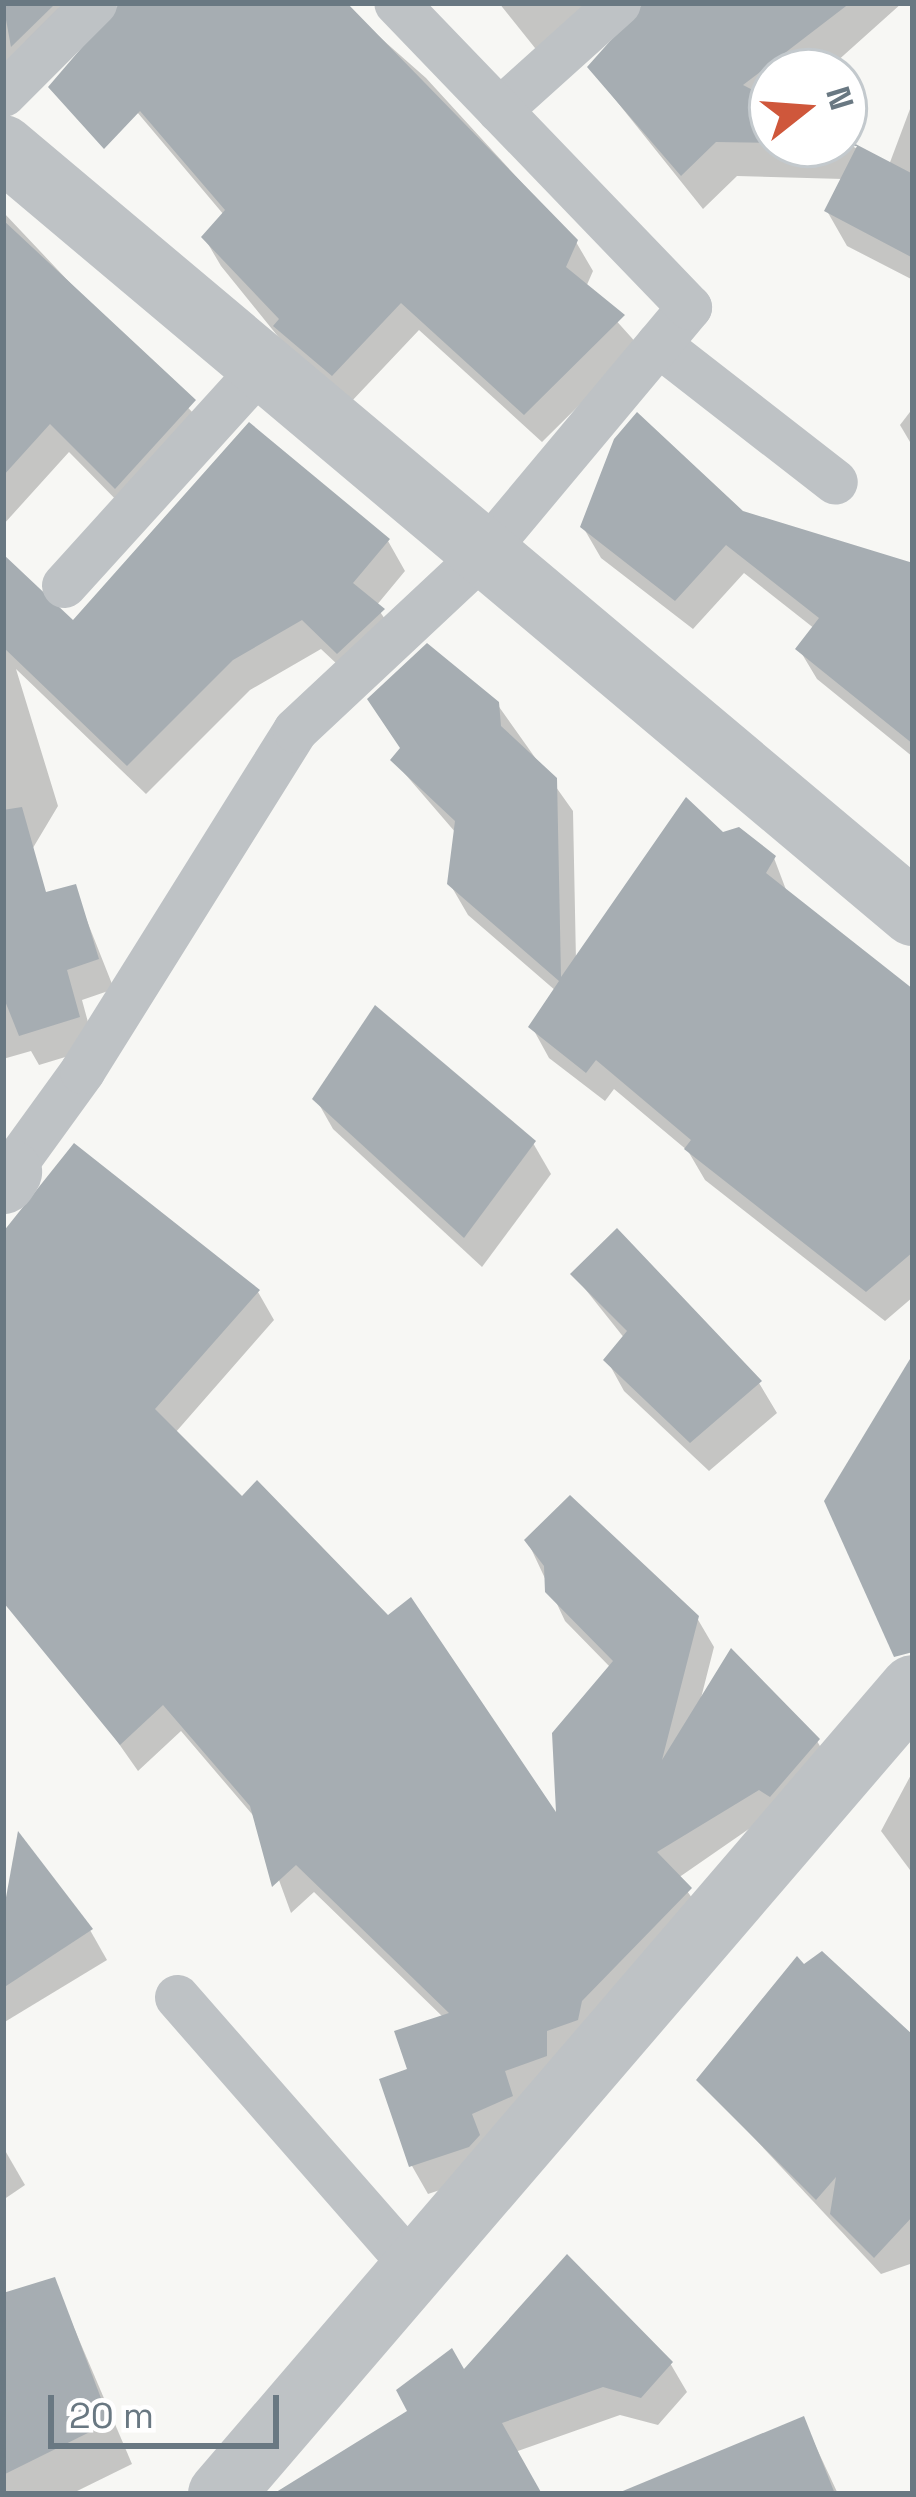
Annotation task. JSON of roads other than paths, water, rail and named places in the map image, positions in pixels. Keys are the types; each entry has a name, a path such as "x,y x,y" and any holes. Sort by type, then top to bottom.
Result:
{"street":[{"path":"3,148 480,557 913,913"},
{"path":"221,2494 913,1688"}],"lane":[{"path":"3,94 94,3"},
{"path":"5,1173 295,730 480,557 688,307 396,3"},
{"path":"500,110 618,3"},
{"path":"658,344 835,482"},
{"path":"64,585 260,369"},
{"path":"177,1997 416,2270"}]}
